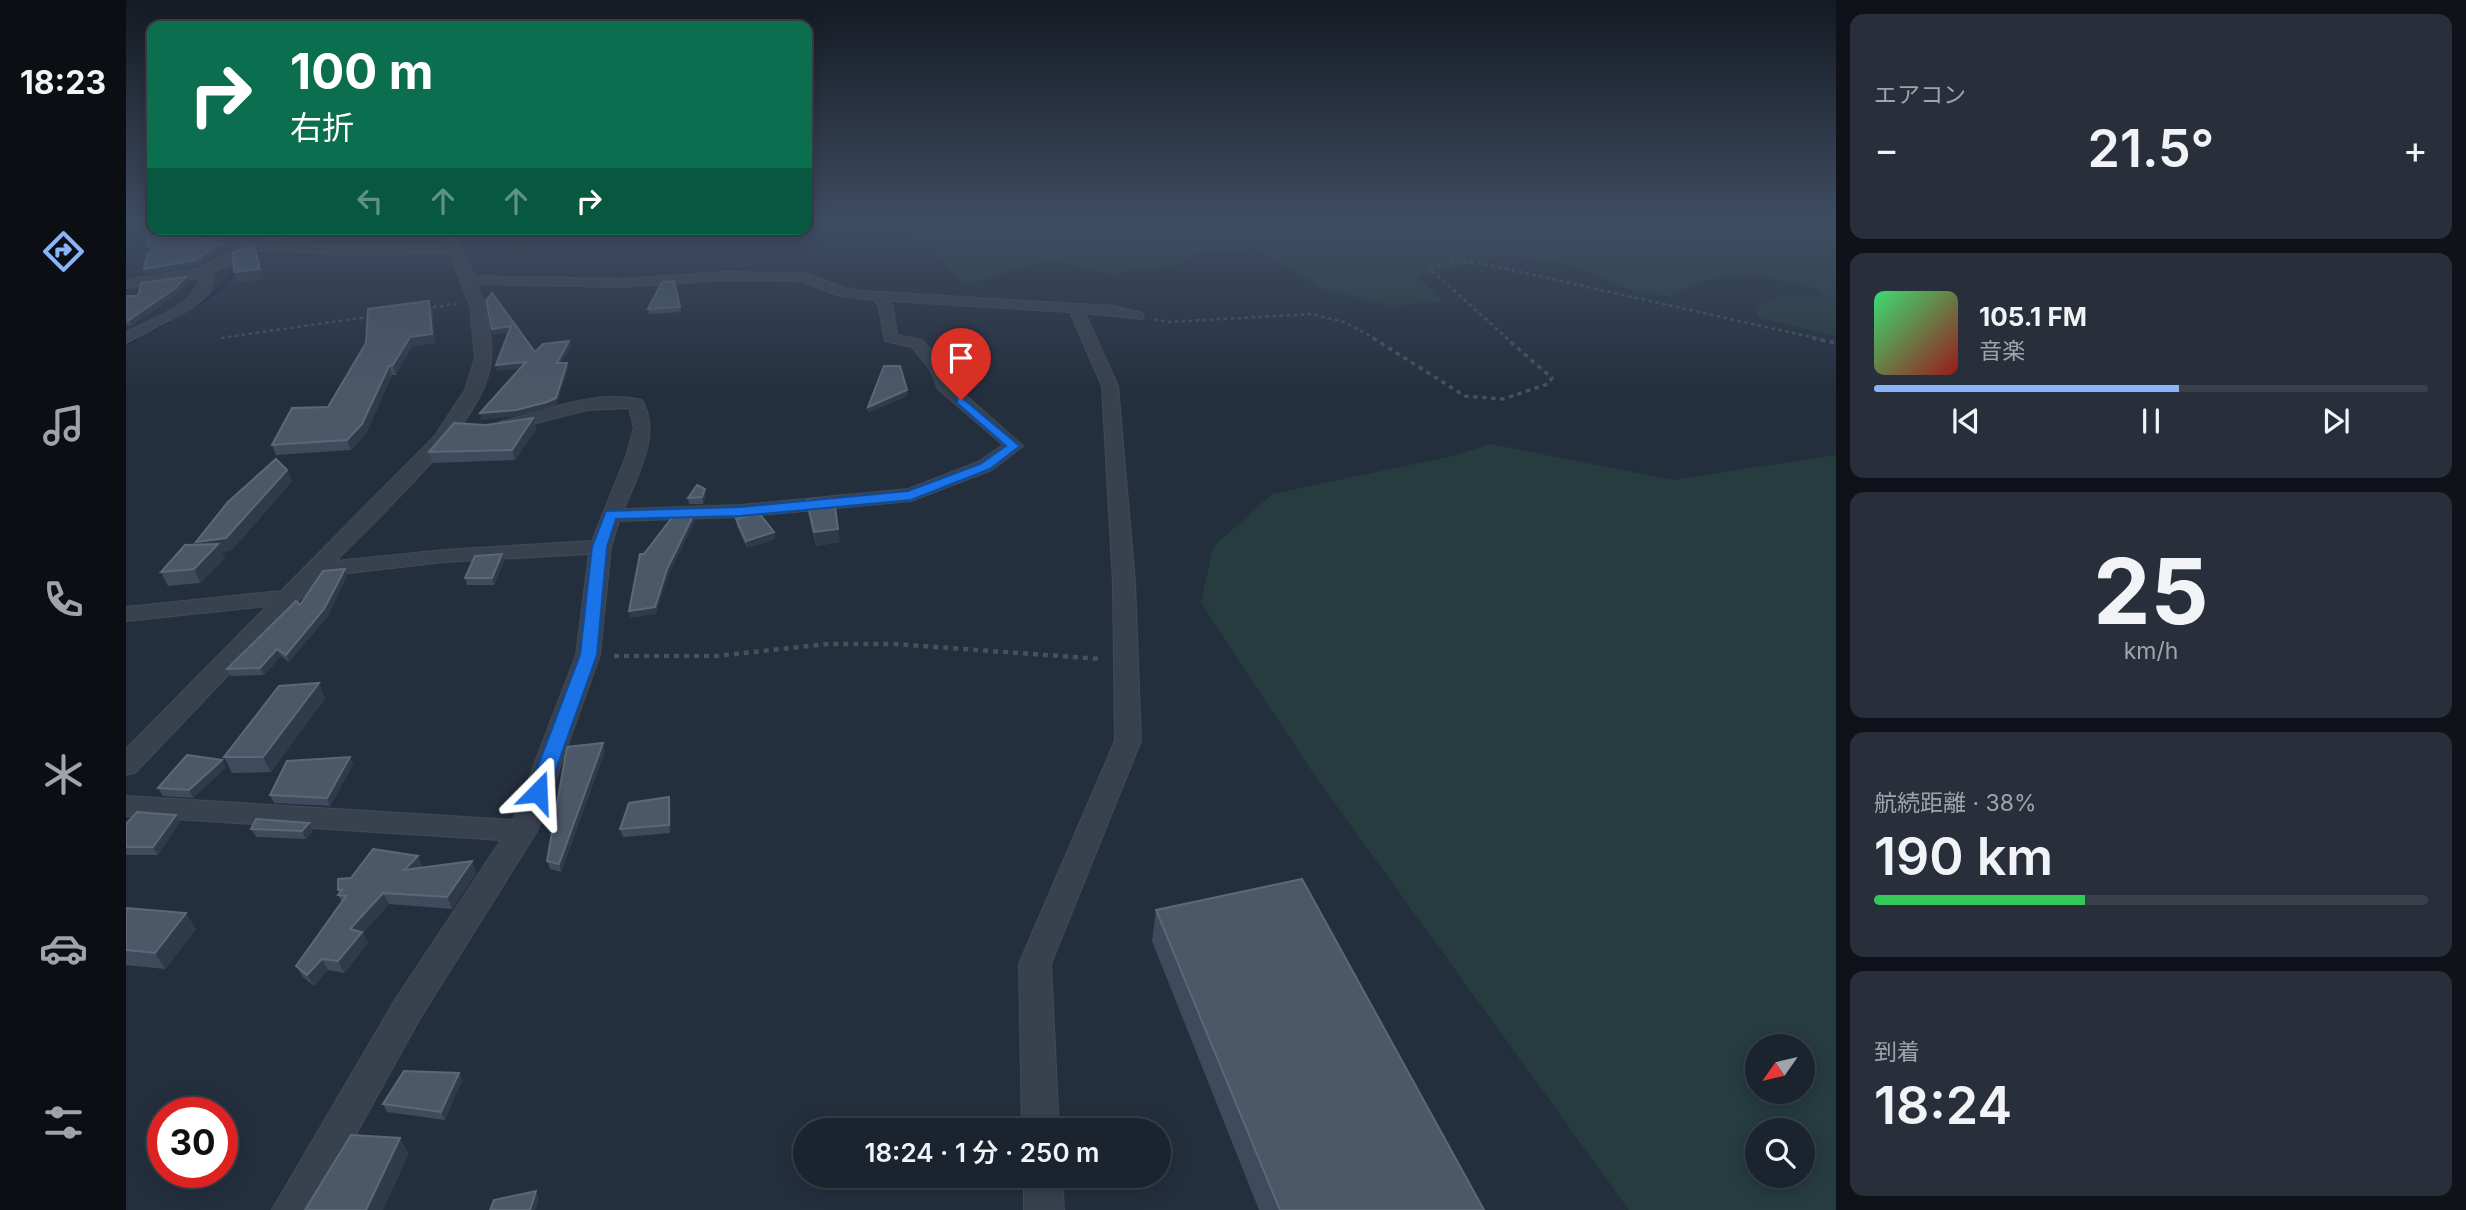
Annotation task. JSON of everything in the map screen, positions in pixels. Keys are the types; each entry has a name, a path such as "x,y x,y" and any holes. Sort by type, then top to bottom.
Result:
{"street":[{"path":"126,284 167,277"},
{"path":"126,338 187,304 204,291 207,277"},
{"path":"126,765 432,450 451,425 480,378 483,329 470,280 623,283 704,277"},
{"path":"805,277 842,292 1114,310 1138,316"},
{"path":"611,514 741,511 911,495 985,466 1014,446 944,385 938,368 917,343 890,338 886,307 878,296"},
{"path":"1041,1118 1035,964 1128,741 1123,556 1110,386 1076,309"},
{"path":"292,1210 407,1010 523,831 588,655 600,547 636,454 643,428 636,404 620,400 578,406 525,423 482,429 451,425"},
{"path":"316,570 444,556 600,547"},
{"path":"126,614 290,597"},
{"path":"126,806 523,831"},
{"path":"1043,1188 1044,1210"}],"path":[{"path":"1138,316 1169,322 1311,314 1343,322 1364,332 1465,396 1503,399 1548,384 1552,378 1437,277"},
{"path":"1545,277 1836,343"},
{"path":"421,309 477,302"},
{"path":"221,338 380,315"},
{"path":"588,655 716,656 828,644 895,644 1126,661"}],"green space":[{"path":"957,277 990,277 964,285"},
{"path":"1305,277 1419,277 1442,302 1389,306 1324,289"},
{"path":"1602,277 1727,277 1701,280 1670,297 1636,292"},
{"path":"1766,277 1836,277 1836,336 1759,318 1754,306 1777,297 1822,295 1807,285"},
{"path":"1490,444 1673,480 1836,455 1836,1210 1629,1210 1315,776 1201,603 1213,547 1272,494 1452,456"}],"building":[{"path":"186,277 174,289 126,320 126,296 138,296 141,283"},
{"path":"674,281 680,307 648,309 662,282"},
{"path":"492,293 535,352 543,344 569,341 557,363 567,363 556,398 516,410 480,413 526,362 496,365 511,326 492,329 486,301"},
{"path":"429,301 432,334 410,337 393,365 389,366 362,424 347,440 272,445 292,408 328,407 366,343 368,309"},
{"path":"884,366 900,366 907,390 868,407"},
{"path":"533,418 512,450 429,452 454,423 486,425"},
{"path":"276,459 287,470 226,538 196,542 228,502"},
{"path":"697,485 705,489 702,497 688,498"},
{"path":"834,499 838,529 814,532 807,500"},
{"path":"759,513 774,532 746,541 736,519"},
{"path":"694,514 667,569 655,607 629,611 640,554 644,554 674,515"},
{"path":"218,544 194,569 161,572 185,545"},
{"path":"502,554 492,578 465,578 475,556"},
{"path":"345,569 324,609 286,655 277,649 260,668 227,669 296,601 300,605 323,571"},
{"path":"319,683 263,757 224,757 279,686"},
{"path":"603,743 559,864 547,861 567,747"},
{"path":"187,755 222,760 189,790 158,788"},
{"path":"350,757 327,798 270,795 287,761"},
{"path":"669,797 669,825 620,829 629,803"},
{"path":"137,812 176,815 153,847 126,847 126,824"},
{"path":"256,819 309,823 302,831 251,829"},
{"path":"373,849 418,856 404,870 472,861 447,897 383,893 350,929 362,932 338,961 322,959 307,975 296,966 346,896 338,895 342,890 338,890 338,879 351,878"},
{"path":"1302,879 1484,1210 1280,1210 1156,910"},
{"path":"126,908 186,913 155,953 126,950"},
{"path":"404,1071 459,1073 441,1112 383,1104"},
{"path":"351,1135 400,1138 366,1210 305,1210"},
{"path":"536,1191 530,1210 490,1210 494,1200"}],"waterway":[{"path":"190,308 220,289 229,277"},
{"path":"131,339 169,320"},
{"path":"126,342 134,338"}],"route":[{"path":"538,792 588,655 600,547 611,514 741,511 911,495 985,466 1014,446 961,400"}]}
